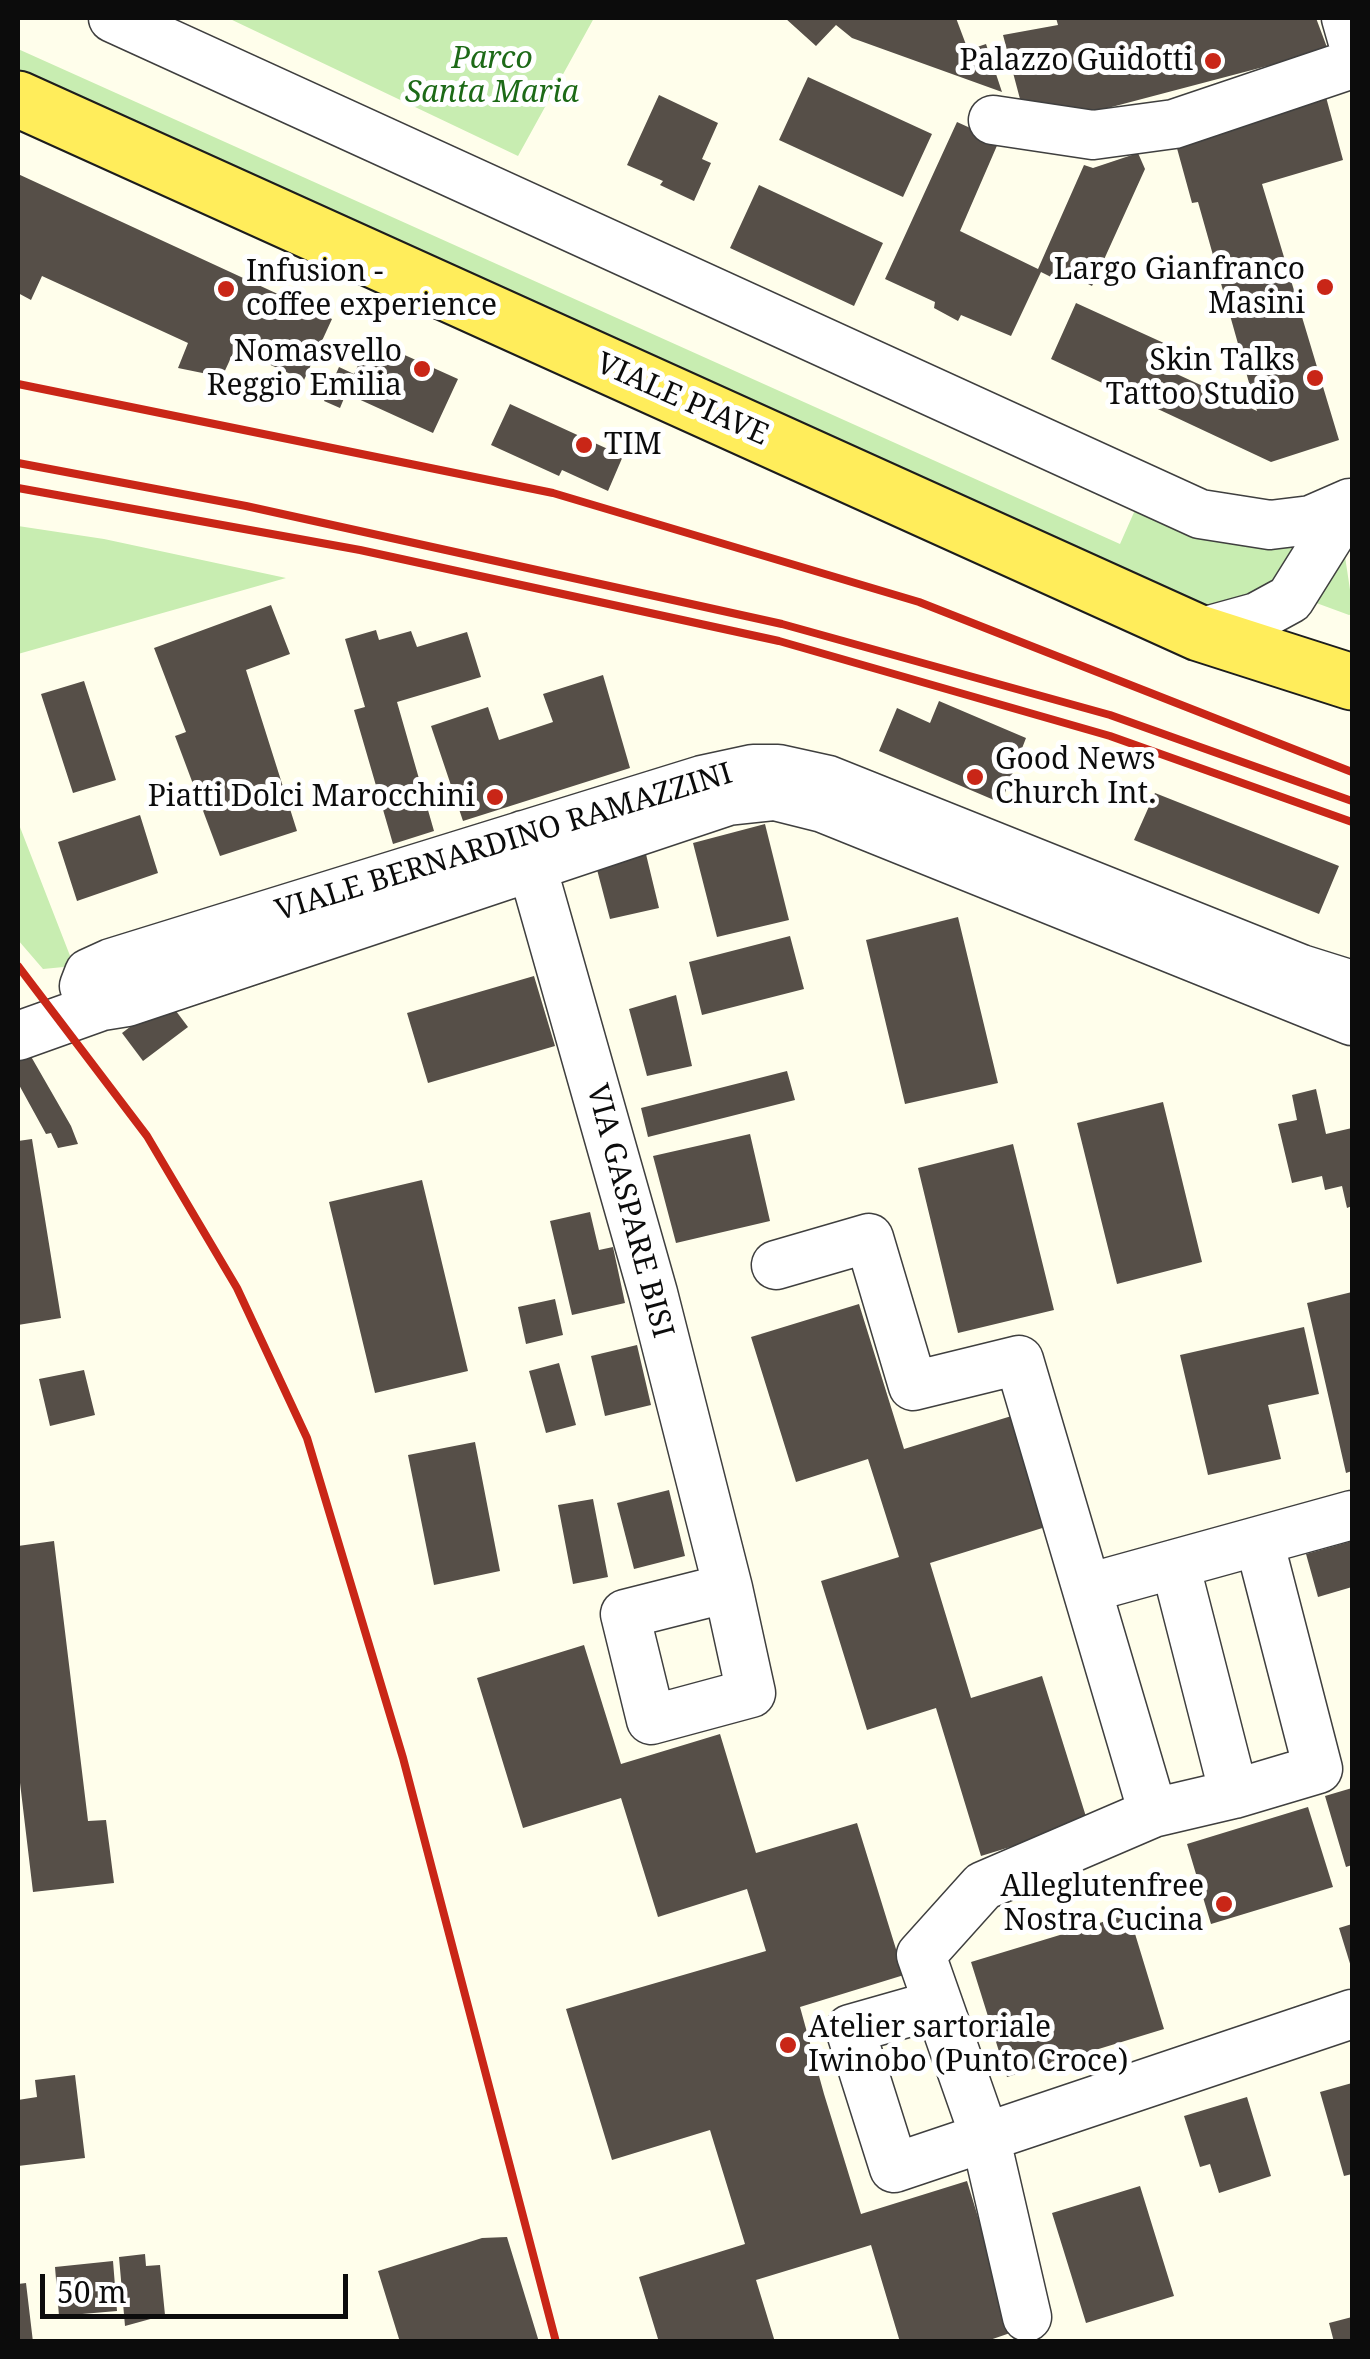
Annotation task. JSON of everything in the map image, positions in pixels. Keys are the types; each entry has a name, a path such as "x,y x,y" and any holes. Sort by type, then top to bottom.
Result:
{"main road":[{"name":"VIALE PIAVE","path":"18,100 1200,633 1342,679"}],"street":[{"path":"1346,18 1352,40"},
{"path":"139,23 1200,514 1270,525 1311,520 1352,507"},
{"path":"994,120 1093,135 1174,124 1352,64"},
{"path":"1200,633 1257,617 1290,598 1352,507"},
{"path":"1290,598 1300,629 1342,679"},
{"name":"VIALE BERNARDINO RAMAZZINI","path":"528,850 728,773 766,769 802,772 992,843 1301,969 1352,985"},
{"name":"VIALE BERNARDINO RAMAZZINI","path":"18,1036 102,1006 89,1002 84,986 89,973 111,963 528,850 728,801 774,796 801,801 1352,1021"},
{"name":"VIA GASPARE BISI","path":"528,850 653,1293 728,1588"},
{"path":"776,1265 869,1238 913,1386 1019,1360 1154,1813"},
{"path":"1088,1588 1352,1515"},
{"path":"1027,2317 986,2140 921,1954 983,1886 1154,1813 1318,1769 1259,1541"},
{"path":"1176,1564 1234,1794"},
{"path":"938,2004 850,2029 894,2168 1352,2014"}],"green space":[{"name":"Parco Santa Maria","path":"228,18 594,18 518,156"},
{"path":"18,49 1120,544 1143,492 1323,521 1288,587 1212,619 18,84"},
{"path":"18,526 104,539 286,578 18,654"},
{"path":"1343,543 1352,603 1349,615 1300,597"},
{"path":"18,822 74,966 43,969 18,940"}],"building":[{"path":"785,18 956,18 968,50 986,44 1002,92 852,38 836,25 816,46"},
{"path":"1056,18 1316,18 1328,50 1085,114 1020,99 1003,35 1058,25"},
{"path":"808,77 932,134 903,197 779,140"},
{"path":"659,95 718,123 702,159 711,163 694,201 627,165"},
{"path":"1326,97 1343,160 1262,184 1339,440 1271,462 1051,359 1076,303 1166,344 1155,364 1257,411 1198,202 1192,203 1175,141"},
{"path":"957,122 999,141 960,231 1038,269 1084,165 1093,168 1138,153 1145,169 1092,286 1068,274 1061,282 1041,272 1011,336 961,315 958,321 934,308 935,302 885,279"},
{"path":"18,174 332,319 304,380 235,349 222,377 178,368 188,343 42,276 31,300 18,293"},
{"path":"759,185 883,243 854,306 730,248"},
{"path":"378,343 458,379 433,433 354,397 363,377 354,374 360,361 368,365"},
{"path":"339,367 354,374 340,408 324,401"},
{"path":"510,404 623,456 608,491 562,470 559,476 491,445"},
{"path":"271,605 290,654 246,670 297,831 220,856 175,736 186,732 154,648"},
{"path":"376,630 379,640 411,631 417,647 467,632 481,677 397,702 434,831 393,844 354,710 365,707 345,639"},
{"path":"603,675 630,768 463,821 431,726 488,707 499,740 553,722 543,694"},
{"path":"84,681 116,780 73,793 41,694"},
{"name":"Good News Church Int.","path":"939,701 1026,738 1001,803 879,751 897,708 930,723"},
{"path":"1155,793 1339,866 1319,914 1134,840"},
{"path":"140,815 158,873 77,901 58,842"},
{"path":"765,824 789,920 717,937 693,843"},
{"path":"645,850 659,908 610,919 595,862"},
{"path":"958,917 998,1083 905,1104 866,940"},
{"path":"790,936 804,989 702,1015 689,962"},
{"path":"534,976 555,1046 428,1083 407,1013"},
{"path":"676,995 692,1066 647,1076 629,1009"},
{"path":"167,999 188,1027 143,1061 122,1033"},
{"path":"29,1053 78,1144 58,1148 18,1083 18,1060"},
{"path":"787,1071 795,1100 648,1137 641,1108"},
{"path":"1316,1089 1326,1134 1352,1128 1352,1206 1347,1208 1342,1186 1325,1190 1322,1176 1292,1183 1278,1124 1297,1120 1292,1095"},
{"path":"1163,1102 1202,1262 1117,1284 1077,1123"},
{"path":"750,1134 770,1221 676,1243 653,1156"},
{"path":"32,1139 61,1318 18,1325 18,1141"},
{"path":"1013,1144 1054,1310 958,1333 918,1168"},
{"path":"422,1180 468,1371 375,1393 329,1202"},
{"path":"590,1212 599,1250 613,1247 625,1303 572,1315 550,1221"},
{"path":"1352,1292 1352,1471 1346,1473 1307,1303"},
{"path":"555,1299 563,1335 526,1344 518,1307"},
{"path":"859,1304 904,1449 1018,1414 1052,1525 930,1563 971,1698 1042,1676 1088,1823 981,1856 936,1708 867,1730 821,1581 899,1557 868,1459 796,1482 751,1337"},
{"path":"1304,1327 1319,1394 1268,1405 1281,1459 1208,1475 1180,1355"},
{"path":"637,1345 651,1405 605,1416 591,1356"},
{"path":"559,1363 576,1425 546,1433 529,1371"},
{"path":"84,1370 95,1415 50,1426 39,1379"},
{"path":"475,1442 500,1571 434,1585 408,1455"},
{"path":"669,1490 685,1556 634,1569 617,1503"},
{"path":"593,1499 608,1577 573,1584 558,1505"},
{"path":"54,1541 88,1821 106,1820 114,1883 33,1892 18,1766 18,1546"},
{"path":"1352,1541 1352,1587 1318,1597 1306,1554"},
{"path":"584,1645 621,1764 720,1734 756,1853 857,1823 904,1975 800,2007 824,2094 861,2214 967,2181 1013,2332 984,2342 900,2342 871,2245 756,2280 775,2342 659,2342 639,2277 745,2244 710,2130 612,2160 566,2009 766,1951 747,1889 658,1917 621,1798 523,1828 477,1678"},
{"path":"1352,1788 1352,1865 1346,1867 1325,1796"},
{"path":"1308,1807 1333,1887 1211,1924 1187,1844"},
{"path":"1129,1914 1164,2029 1007,2077 971,1962"},
{"path":"1352,1924 1352,1970 1339,1928"},
{"path":"75,2075 85,2158 18,2166 18,2100 37,2097 35,2080"},
{"path":"1352,2083 1352,2174 1344,2176 1320,2092"},
{"path":"1247,2097 1271,2176 1219,2193 1210,2164 1200,2167 1184,2116"},
{"path":"1140,2186 1174,2296 1086,2323 1052,2213"},
{"path":"507,2237 539,2342 400,2342 378,2271 482,2238"},
{"path":"145,2254 146,2266 160,2265 165,2315 125,2326 119,2257"},
{"path":"113,2261 117,2311 59,2316 55,2267"},
{"path":"26,2283 33,2342 18,2342 18,2284"},
{"path":"1352,2317 1352,2342 1334,2342 1329,2323"}],"railway":[{"path":"18,384 553,493 919,602 1352,772"},
{"path":"18,463 246,506 782,624 1110,715 1352,801"},
{"path":"18,488 360,550 779,641 1110,736 1352,822"},
{"path":"18,966 147,1136 237,1288 307,1438 403,1758 556,2342"}],"place":[{"name":"Palazzo Guidotti","path":"1213,61"},
{"name":"Largo Gianfranco Masini","path":"1325,287"},
{"name":"Infusion - coffee experience","path":"226,289"},
{"name":"Nomasvello Reggio Emilia","path":"422,369"},
{"name":"Skin Talks Tattoo Studio","path":"1315,378"},
{"name":"TIM","path":"584,445"},
{"name":"Good News Church Int.","path":"975,777"},
{"name":"Piatti Dolci Marocchini","path":"495,797"},
{"name":"Alleglutenfree Nostra Cucina","path":"1224,1904"},
{"name":"Atelier sartoriale Iwinobo (Punto Croce)","path":"788,2045"}]}
